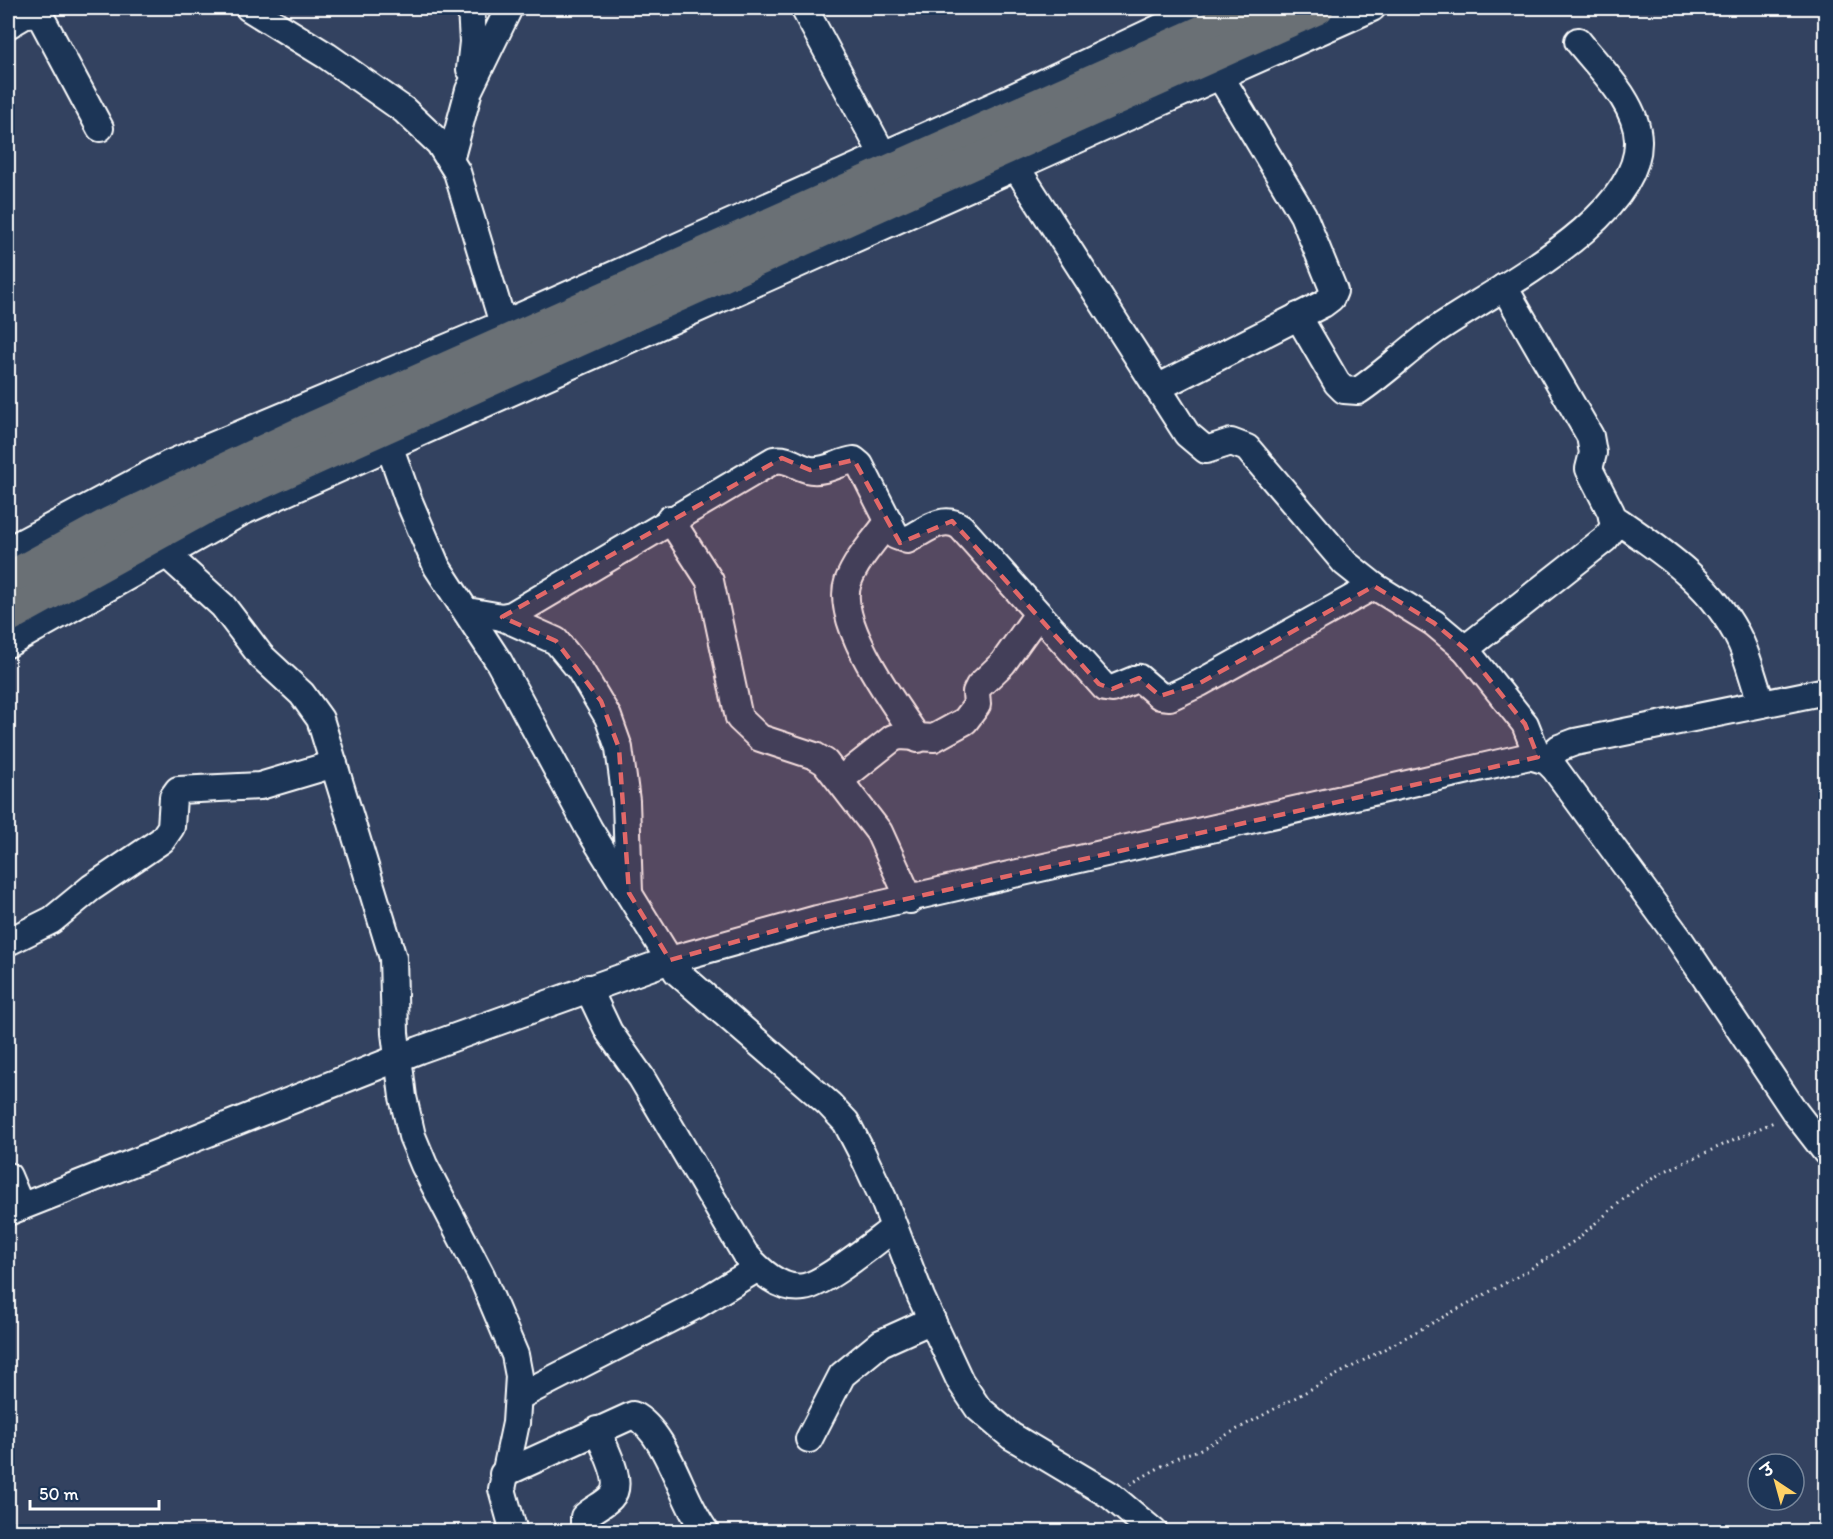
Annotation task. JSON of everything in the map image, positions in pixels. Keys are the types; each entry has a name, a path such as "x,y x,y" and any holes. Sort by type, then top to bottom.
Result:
{"highway":[{"path":"8,579 109,525 313,428 1256,8"},
{"path":"8,616 200,510 1317,8"}],"street":[{"path":"8,25 37,8 100,128"},
{"path":"249,8 327,56 404,110 428,130 451,158 503,324"},
{"path":"465,105 473,42 471,8"},
{"path":"451,158 465,105 488,46 509,8"},
{"path":"804,8 883,155"},
{"path":"8,550 169,464 503,324 883,155 1202,8"},
{"path":"8,644 242,512 1372,8"},
{"path":"1298,316 1337,383 1350,392 1365,386 1437,329 1564,247 1598,217 1614,199 1636,157 1638,137 1625,102 1578,41"},
{"path":"1157,388 1331,298 1334,291 1332,281 1303,215 1220,76"},
{"path":"1016,167 1187,434 1201,448 1212,449 1231,442 1247,448 1339,557 1374,586 1434,623 1465,649 1655,905 1795,1112 1826,1152"},
{"path":"1465,649 1605,539 1614,527 1614,519 1590,469 1593,453 1590,436 1504,287"},
{"path":"389,445 427,546 528,712 589,829 664,950 686,981 838,1113 868,1167 932,1320 969,1396 993,1423 1110,1495 1154,1532"},
{"path":"502,617 539,599 670,519 774,460 782,458 810,470 823,470 854,460 865,473 896,536 901,540 907,540 935,525 952,521 1105,688 1112,689 1139,678 1160,696 1170,697 1200,683 1374,586"},
{"path":"670,519 710,582 739,718 760,738 820,759 840,780 879,832 906,888"},
{"path":"1614,519 1674,559 1711,595 1728,617 1745,652 1759,695"},
{"path":"889,521 852,573 846,596 856,635 884,688 918,739"},
{"path":"166,554 223,606 261,656 306,698 320,719 393,958 403,1097 412,1136 499,1313 515,1354 518,1397 516,1422 503,1474 504,1501 514,1532"},
{"path":"466,611 502,617 556,641 580,670 608,717 619,748 626,801 629,893"},
{"path":"840,780 893,738 900,736 926,740 942,736 973,713 979,686 1003,663 1038,614"},
{"path":"14,1197 398,1048 588,988 664,950 785,927 906,888 1521,758 1538,750 1559,748 1759,695 1826,691"},
{"path":"8,942 52,920 80,895 162,840 171,827 173,797 178,790 187,788 217,790 260,786 334,764"},
{"path":"588,988 609,1032 640,1077 745,1254 758,1268 771,1278 790,1287 804,1288 831,1273 894,1228"},
{"path":"518,1397 697,1305 758,1268"},
{"path":"809,1439 842,1375 881,1343 932,1320"},
{"path":"503,1474 633,1415 642,1420 660,1445 706,1532"},
{"path":"584,1532 584,1517 611,1498 615,1491 613,1471 597,1430"}],"path":[{"path":"1110,1495 1180,1456 1205,1447 1524,1273 1576,1240 1634,1190 1663,1172 1795,1112"}],"highlighted area":[{"path":"782,458 810,470 854,460 900,543 952,521 1099,684 1112,689 1139,678 1160,696 1200,683 1374,586 1434,623 1465,649 1525,724 1538,757 817,919 670,960 629,893 619,748 601,701 556,641 502,617"}]}
